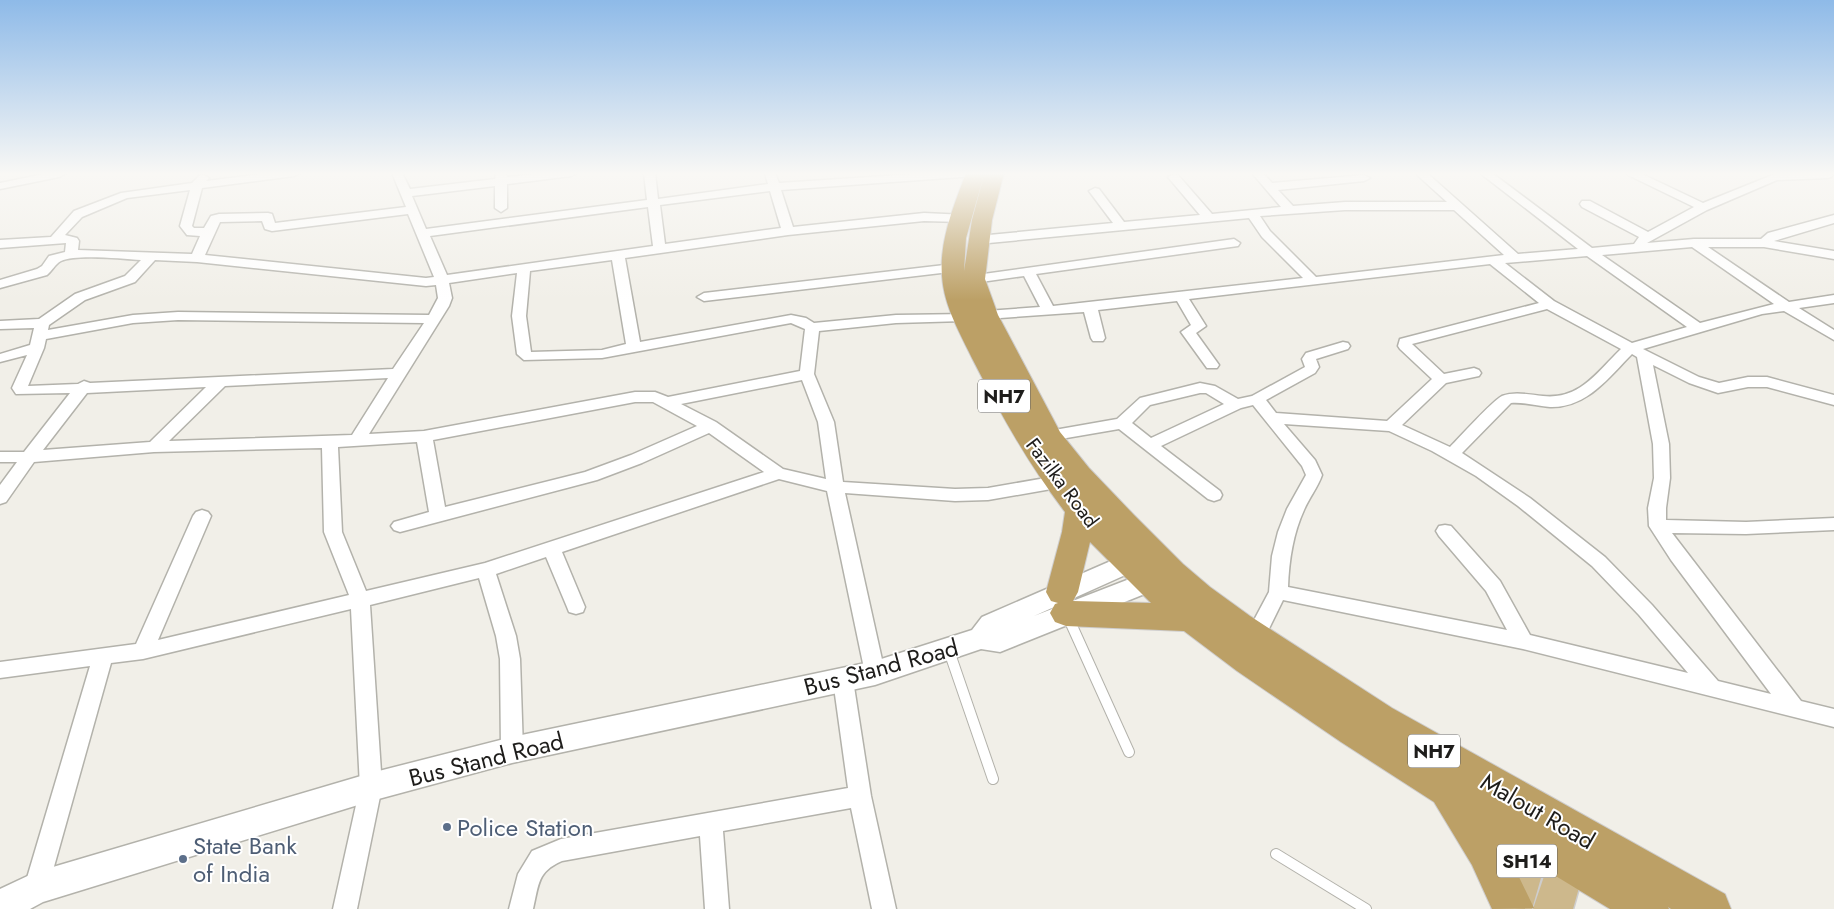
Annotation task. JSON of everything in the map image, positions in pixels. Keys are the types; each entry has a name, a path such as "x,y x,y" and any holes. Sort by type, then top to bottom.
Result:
{"highway":[{"name":"Fazilka Road","path":"984,215 978,240 963,273 953,279 1049,436 1150,567"},
{"name":"Fazilka Road","path":"962,218 954,253 963,273"},
{"name":"Fazilka Road","path":"975,316 1026,437 1057,482 1080,510 1150,567"},
{"path":"1080,510 1064,603 1193,619"},
{"name":"Malout Road","path":"1150,567 1193,619 1221,641 1365,740 1446,788 1537,827"},
{"name":"Malout Road","path":"1150,567 1199,596 1255,637 1537,827 1571,847 1710,909"},
{"path":"1446,788 1486,852 1512,908"},
{"name":"Malout Road","path":"1571,847 1648,909"}],"main road":[{"name":"Bus Stand Road","path":"0,907 36,888 371,787 512,750 875,674 981,638 1000,641 1064,603 1150,567"},
{"name":"SH14","path":"1512,908 1537,827"},
{"name":"SH14","path":"1553,909 1571,847"}],"street":[{"path":"56,238 77,215"},
{"path":"189,215 187,230 191,232 208,232"},
{"path":"198,258 208,232 215,219 218,218 268,217 269,226 272,227 367,215"},
{"path":"358,440 398,373 442,306 445,298 442,280 414,215"},
{"path":"421,233 561,215"},
{"path":"654,215 660,250"},
{"path":"783,215 788,232"},
{"path":"1113,215 1121,226"},
{"path":"978,240 1225,215"},
{"path":"1254,215 1266,234 1313,280"},
{"path":"1467,215 1516,259"},
{"path":"1541,215 1698,328"},
{"path":"1607,215 1648,237"},
{"path":"1638,248 1641,242 1648,237 1688,215"},
{"path":"0,284 42,272 47,269 54,259 71,254 198,258 413,282 442,280 788,232 924,216 962,218"},
{"path":"1764,243 1772,236 1834,219"},
{"path":"0,244 56,238 72,239 71,254"},
{"path":"704,297 963,273 1028,271 1234,243"},
{"path":"524,268 519,316 524,354 529,357 602,354 791,319 801,321 812,327 896,319 975,316 1090,307 1493,260 1638,248 1694,244 1764,243 1834,255"},
{"path":"1694,244 1751,280 1784,306 1834,336"},
{"path":"618,256 634,347"},
{"path":"0,358 39,336 80,297 130,279 151,257"},
{"path":"1493,260 1549,304 1637,352 1708,386 1728,387 1756,381 1834,400"},
{"path":"1028,271 1049,310"},
{"path":"1180,295 1199,326 1188,332 1212,365"},
{"path":"1452,454 1506,400 1526,398 1552,402 1576,398 1637,352 1698,328 1784,306 1834,299"},
{"path":"1441,379 1405,346 1405,342 1549,304"},
{"path":"1090,307 1098,338"},
{"path":"0,326 39,336 133,319 178,316 432,319"},
{"path":"812,327 806,374 826,422 835,486 875,674"},
{"path":"39,336 20,388 21,391 84,386 398,373"},
{"path":"1149,444 1236,405 1257,399 1310,370 1312,367 1309,359 1311,356 1343,346"},
{"path":"1637,352 1661,444 1662,478 1657,508 1658,526 1677,555 1795,709"},
{"path":"1391,426 1441,379 1474,373"},
{"path":"666,402 806,374"},
{"path":"154,447 222,380"},
{"path":"0,498 84,386"},
{"path":"1049,436 1122,423 1141,403 1200,388 1210,389 1236,405"},
{"path":"0,457 29,457 154,447 330,442 424,436 635,397 655,397 710,426 778,474 835,486 955,495 988,494 1057,482"},
{"path":"1255,637 1278,592 1279,568 1288,530 1301,498 1311,484 1314,475 1309,464 1257,399"},
{"path":"1272,418 1391,426 1421,438 1452,454 1502,486 1544,517 1602,565 1650,615 1712,688"},
{"path":"1122,423 1214,494"},
{"path":"400,526 438,514 590,476 620,466 710,426"},
{"path":"424,436 438,514"},
{"path":"330,442 333,532 360,599 371,787 344,909"},
{"path":"0,670 143,651 486,570 778,474"},
{"path":"143,651 202,516"},
{"path":"1658,526 1747,529 1834,524"},
{"path":"1445,531 1493,586 1523,641"},
{"path":"552,549 576,607"},
{"path":"486,570 506,636 510,659 512,750"},
{"path":"1278,592 1523,641 1834,718"},
{"path":"36,888 103,656"},
{"path":"843,680 860,796 884,909"},
{"path":"521,909 530,874 540,859 562,850 711,825 860,796"},
{"path":"711,825 717,909"}],"lane":[{"path":"1064,603 1129,752"},
{"path":"948,650 993,779"},
{"path":"1276,854 1366,909"}],"place":[{"name":"Police Station","path":"447,827"},
{"name":"State Bank of India","path":"183,859"}]}
